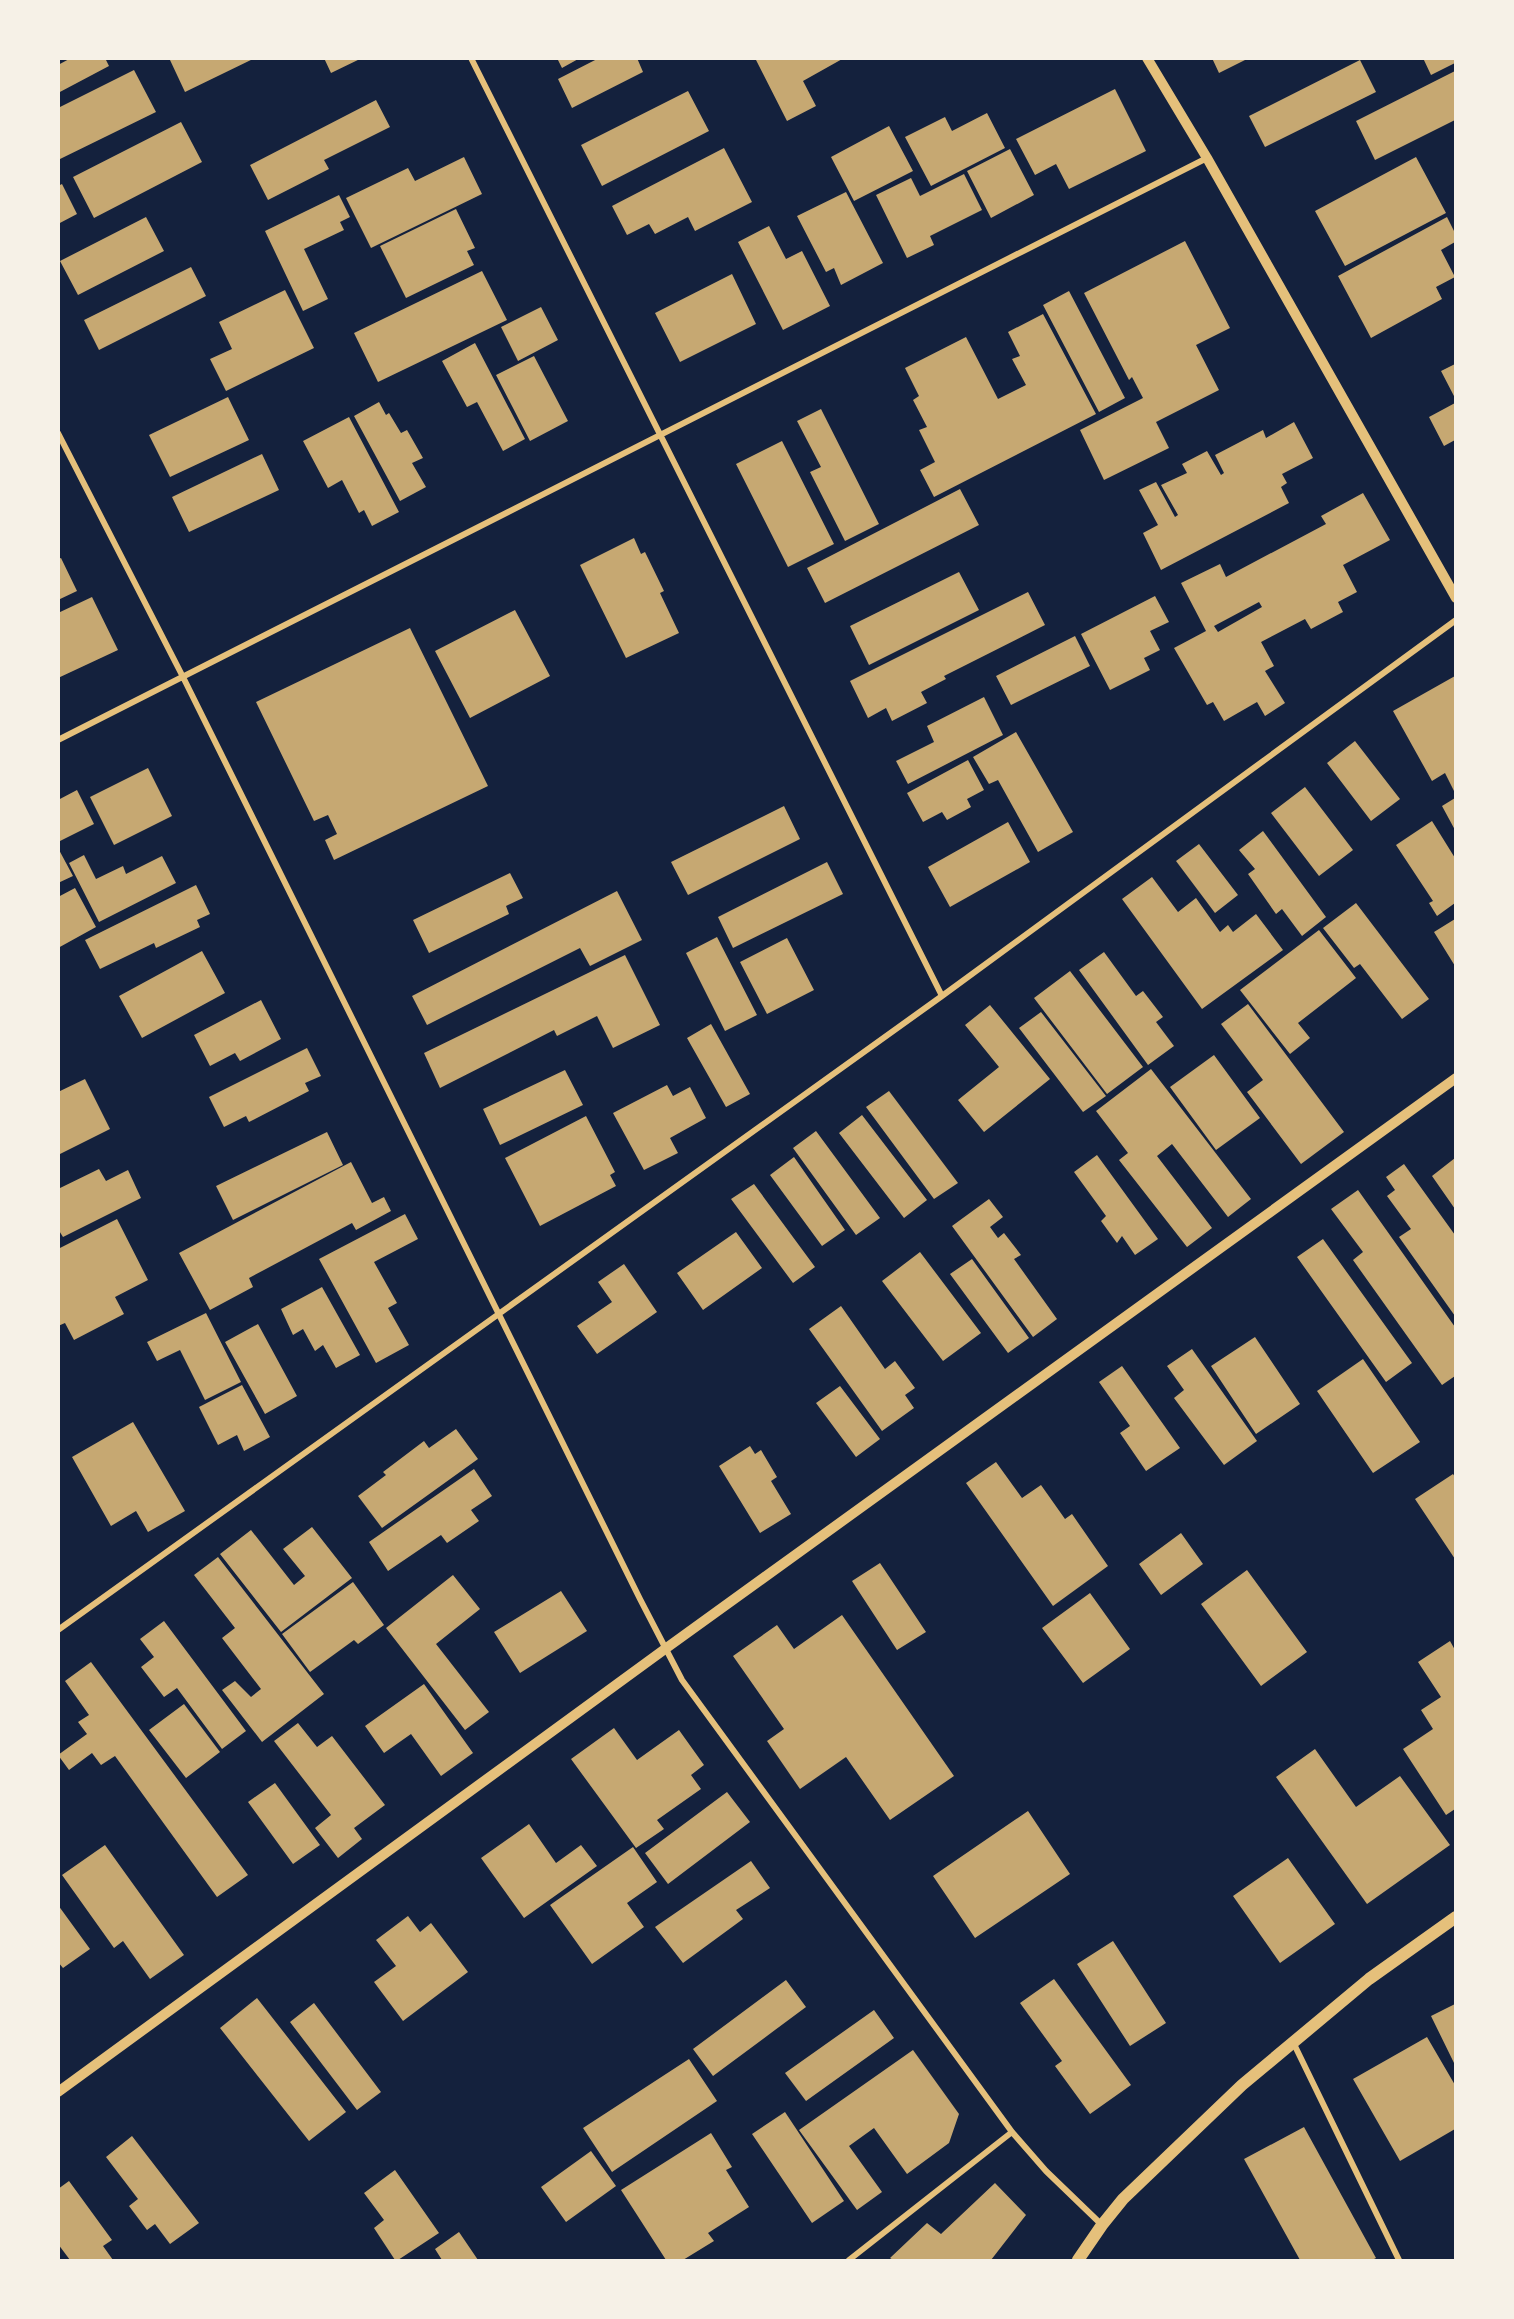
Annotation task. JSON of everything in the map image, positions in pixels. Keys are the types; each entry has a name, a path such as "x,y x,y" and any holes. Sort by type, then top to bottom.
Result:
{"main road":[{"path":"1078,2260 1123,2199 1242,2085 1369,1980 1455,1917"}],"street":[{"path":"471,58 942,996"},
{"path":"1147,58 1207,158 1455,598"},
{"path":"58,740 1207,158"},
{"path":"58,433 183,677 682,1680 1012,2132 1046,2171 1102,2225"},
{"path":"59,1630 942,996 1455,620"},
{"path":"58,2092 665,1649 1455,1078"},
{"path":"1293,2041 1399,2260"},
{"path":"849,2260 1012,2132"}],"building":[{"path":"71,58 105,58 109,66 58,93 58,65"},
{"path":"174,58 255,58 185,92 170,60"},
{"path":"324,58 362,58 331,73"},
{"path":"557,58 580,58 562,68"},
{"path":"599,58 637,58 643,72 572,108 558,79"},
{"path":"755,58 844,58 803,81 816,106 787,121"},
{"path":"1212,58 1249,58 1219,73"},
{"path":"1423,58 1455,58 1455,63 1431,75"},
{"path":"1360,60 1376,92 1265,147 1249,116"},
{"path":"134,70 156,112 58,160 58,108"},
{"path":"1455,71 1455,120 1375,160 1356,121"},
{"path":"1115,89 1146,151 1069,189 1056,164 1035,175 1016,139"},
{"path":"688,91 709,131 602,186 581,145"},
{"path":"376,100 390,127 324,160 329,169 268,200 250,165"},
{"path":"987,113 1005,148 931,186 905,137 945,117 952,131"},
{"path":"181,122 202,162 94,218 73,177"},
{"path":"889,126 913,171 854,201 831,157"},
{"path":"724,148 752,202 695,231 688,217 655,234 649,224 627,235 612,206"},
{"path":"1010,149 1034,195 991,218 967,171"},
{"path":"464,157 482,194 371,248 346,198 408,168 415,181"},
{"path":"1416,157 1446,213 1345,266 1315,211"},
{"path":"964,174 982,210 930,236 934,245 907,258 876,195 911,178 920,196"},
{"path":"62,184 77,214 58,224 58,186"},
{"path":"846,192 883,263 841,285 834,268 826,272 797,216"},
{"path":"339,195 350,217 340,222 344,230 304,249 328,299 303,311 265,231"},
{"path":"456,209 475,248 467,251 474,265 406,298 380,246"},
{"path":"146,217 164,251 78,295 60,261"},
{"path":"1447,217 1455,233 1455,242 1441,250 1455,277 1436,287 1442,299 1371,338 1338,276"},
{"path":"769,226 786,259 802,251 830,306 783,330 738,242"},
{"path":"1185,241 1230,328 1196,345 1219,390 1156,422 1169,448 1104,480 1080,430 1143,398 1132,377 1129,380 1084,293"},
{"path":"191,267 206,296 99,350 84,320"},
{"path":"482,271 507,320 378,382 354,333"},
{"path":"732,274 756,324 680,362 655,313"},
{"path":"285,290 314,348 226,391 210,359 232,349 219,322"},
{"path":"1069,291 1125,398 1099,412 1043,305"},
{"path":"541,307 558,340 518,361 501,327"},
{"path":"1043,314 1096,414 934,497 920,470 935,462 919,430 927,427 913,400 919,396 905,368 966,337 998,399 1026,385 1012,359 1020,356 1008,332"},
{"path":"475,343 525,439 503,451 477,402 467,407 442,361"},
{"path":"534,356 568,421 530,441 496,375"},
{"path":"1455,364 1455,398 1441,371"},
{"path":"228,397 249,440 170,477 149,435"},
{"path":"379,402 386,415 389,413 401,433 407,430 423,458 412,463 426,487 400,501 354,416"},
{"path":"1455,403 1455,440 1444,446 1429,417"},
{"path":"821,409 879,524 845,541 810,472 821,467 797,421"},
{"path":"349,417 399,512 372,526 364,510 359,513 342,480 328,488 303,441"},
{"path":"1294,422 1313,458 1282,474 1287,483 1281,487 1289,503 1161,570 1143,533 1158,525 1139,490 1156,482 1175,517 1178,515 1161,485 1187,473 1182,464 1207,451 1221,475 1224,473 1215,455 1263,430 1266,438"},
{"path":"782,441 834,544 788,567 736,464"},
{"path":"262,454 279,490 189,532 172,497"},
{"path":"960,489 979,525 825,603 807,568"},
{"path":"1363,493 1390,540 1343,565 1357,592 1338,602 1343,612 1311,629 1305,619 1261,642 1274,666 1265,671 1285,703 1265,716 1257,702 1224,721 1213,702 1207,705 1174,648 1206,631 1181,583 1220,564 1226,577 1326,524 1321,516","holes":["1259,602 1262,607 1218,632 1214,626"]},
{"path":"634,538 641,554 645,552 664,591 660,593 679,633 626,658 580,565"},
{"path":"61,558 77,591 58,600 58,559"},
{"path":"959,572 979,610 869,665 850,626"},
{"path":"1028,592 1045,625 944,676 946,679 921,692 927,703 892,721 886,708 868,718 850,681"},
{"path":"1155,596 1169,622 1150,631 1160,650 1144,658 1150,670 1110,690 1081,634"},
{"path":"92,597 118,650 58,678 58,613"},
{"path":"515,610 550,676 470,718 435,651"},
{"path":"410,628 488,786 334,860 325,840 337,834 328,815 314,821 256,702"},
{"path":"1075,636 1090,666 1011,705 996,676"},
{"path":"1455,676 1455,793 1445,773 1432,781 1393,711"},
{"path":"984,697 1003,735 908,784 896,761 934,742 927,726"},
{"path":"1016,732 1073,832 1038,852 998,780 989,784 973,757"},
{"path":"1355,741 1400,799 1371,821 1327,763"},
{"path":"968,760 984,790 967,799 971,807 947,820 942,812 923,822 907,793"},
{"path":"148,768 172,816 114,845 90,797"},
{"path":"1305,787 1353,850 1319,876 1271,813"},
{"path":"77,790 94,824 58,842 58,800"},
{"path":"1455,798 1455,830 1442,806"},
{"path":"784,806 800,839 688,895 671,862"},
{"path":"1432,821 1455,858 1455,903 1437,916 1429,903 1433,901 1396,845"},
{"path":"1008,822 1030,862 950,907 928,867"},
{"path":"1263,831 1326,917 1302,936 1282,909 1276,914 1248,874 1255,869 1239,850"},
{"path":"1199,844 1238,895 1215,913 1176,861"},
{"path":"58,848 73,876 58,883"},
{"path":"84,855 96,879 123,866 126,874 162,856 176,883 99,922 69,863"},
{"path":"827,862 843,894 733,948 718,917"},
{"path":"510,873 523,898 506,906 509,914 429,953 413,920"},
{"path":"1152,877 1178,912 1196,898 1220,932 1228,925 1233,932 1256,914 1283,950 1202,1009 1122,899"},
{"path":"196,885 210,914 197,920 200,927 156,948 154,943 100,969 85,940"},
{"path":"75,888 96,927 58,948 58,897"},
{"path":"617,891 642,940 590,966 580,948 427,1025 412,996"},
{"path":"1356,903 1429,999 1402,1019 1360,964 1354,968 1323,928"},
{"path":"1455,919 1455,966 1434,932"},
{"path":"1319,930 1356,978 1298,1023 1310,1038 1290,1054 1240,990"},
{"path":"717,937 757,1015 725,1031 686,953"},
{"path":"787,938 814,990 767,1014 740,962"},
{"path":"202,951 225,993 142,1038 119,996"},
{"path":"1104,952 1136,996 1143,991 1163,1017 1156,1022 1174,1046 1148,1065 1079,970"},
{"path":"625,955 660,1025 613,1048 597,1016 557,1036 554,1030 440,1088 424,1053"},
{"path":"1070,971 1143,1067 1107,1094 1034,998"},
{"path":"261,1000 281,1039 240,1061 235,1053 210,1066 194,1035"},
{"path":"1248,1004 1344,1132 1301,1164 1247,1092 1263,1080 1221,1024"},
{"path":"990,1005 1050,1079 984,1132 958,1100 999,1067 965,1025"},
{"path":"1041,1012 1106,1096 1083,1112 1019,1028"},
{"path":"711,1024 750,1094 726,1107 687,1038"},
{"path":"307,1048 321,1076 305,1083 309,1091 249,1122 246,1116 224,1127 209,1097"},
{"path":"1214,1055 1260,1118 1216,1150 1170,1087"},
{"path":"1151,1069 1251,1199 1228,1217 1172,1144 1157,1156 1212,1228 1187,1247 1119,1160 1128,1153 1096,1111"},
{"path":"565,1070 583,1105 500,1145 483,1109"},
{"path":"85,1079 110,1129 58,1155 58,1092"},
{"path":"667,1085 673,1096 690,1087 706,1118 670,1138 678,1153 644,1170 613,1113"},
{"path":"889,1091 958,1183 934,1199 866,1107"},
{"path":"862,1115 927,1200 904,1218 839,1133"},
{"path":"586,1116 615,1172 610,1175 616,1186 540,1226 505,1158"},
{"path":"816,1131 880,1218 856,1235 793,1148"},
{"path":"327,1132 343,1165 233,1220 216,1186"},
{"path":"1097,1155 1158,1239 1135,1255 1122,1236 1117,1243 1101,1221 1106,1216 1074,1172"},
{"path":"794,1157 845,1230 822,1246 770,1175"},
{"path":"1455,1158 1455,1209 1432,1176"},
{"path":"351,1162 372,1203 384,1197 391,1211 356,1230 352,1223 249,1278 253,1287 210,1310 179,1253"},
{"path":"1404,1164 1455,1235 1455,1316 1399,1237 1411,1229 1387,1196 1395,1190 1386,1177"},
{"path":"99,1169 106,1181 128,1170 141,1198 63,1237 58,1229 58,1189"},
{"path":"754,1184 815,1267 793,1283 731,1199"},
{"path":"1358,1190 1455,1327 1455,1376 1442,1385 1353,1260 1363,1252 1331,1209"},
{"path":"989,1199 1003,1217 990,1227 998,1238 1004,1233 1021,1255 1014,1259 1057,1319 1033,1337 952,1226"},
{"path":"405,1214 418,1239 374,1262 397,1303 388,1308 409,1345 376,1363 319,1259"},
{"path":"117,1219 148,1280 115,1297 124,1314 74,1340 65,1323 58,1326 58,1249"},
{"path":"736,1232 762,1268 703,1310 677,1273"},
{"path":"1323,1239 1412,1363 1386,1382 1297,1257"},
{"path":"920,1252 981,1333 943,1361 882,1281"},
{"path":"972,1259 1029,1338 1008,1353 950,1274"},
{"path":"624,1264 657,1312 597,1354 577,1326 612,1302 598,1282"},
{"path":"322,1287 360,1355 336,1368 323,1345 315,1351 303,1329 293,1335 281,1309"},
{"path":"841,1306 885,1369 895,1361 915,1388 905,1395 914,1408 882,1431 809,1329"},
{"path":"206,1313 241,1382 205,1400 180,1350 157,1361 147,1342"},
{"path":"258,1324 297,1396 265,1414 225,1342"},
{"path":"1255,1337 1300,1404 1256,1434 1211,1366"},
{"path":"1192,1349 1257,1441 1224,1465 1174,1398 1184,1390 1167,1366"},
{"path":"1363,1359 1420,1442 1373,1473 1317,1391"},
{"path":"1122,1366 1180,1448 1146,1471 1120,1433 1130,1426 1099,1382"},
{"path":"242,1385 270,1437 244,1451 237,1435 218,1445 199,1407"},
{"path":"840,1386 880,1439 856,1457 816,1403"},
{"path":"133,1422 185,1511 148,1532 136,1511 111,1526 72,1457"},
{"path":"456,1429 478,1459 382,1528 358,1496 386,1475 383,1472 424,1441 429,1448"},
{"path":"750,1446 755,1454 761,1450 777,1477 771,1481 791,1514 760,1533 719,1466"},
{"path":"996,1462 1022,1498 1041,1485 1065,1519 1072,1514 1108,1566 1053,1606 966,1483"},
{"path":"474,1469 492,1496 471,1510 479,1521 447,1543 441,1535 388,1571 369,1542"},
{"path":"1453,1474 1455,1477 1455,1559 1415,1499"},
{"path":"312,1527 352,1578 281,1632 220,1554 251,1530 294,1585 305,1576 283,1549"},
{"path":"1181,1533 1203,1564 1161,1595 1139,1564"},
{"path":"218,1557 324,1694 262,1742 222,1690 235,1681 251,1697 261,1689 222,1638 235,1628 194,1575"},
{"path":"880,1563 926,1632 897,1650 852,1581"},
{"path":"1247,1570 1307,1652 1261,1686 1201,1604"},
{"path":"453,1575 480,1609 436,1644 489,1712 465,1730 386,1628"},
{"path":"353,1582 384,1625 358,1644 354,1640 310,1672 282,1634"},
{"path":"561,1591 587,1631 520,1673 494,1632"},
{"path":"1090,1593 1130,1649 1083,1683 1042,1628"},
{"path":"842,1615 954,1776 890,1820 846,1757 800,1789 767,1741 784,1729 733,1656 777,1625 794,1649"},
{"path":"164,1621 246,1731 222,1749 177,1688 164,1697 141,1667 154,1657 140,1639"},
{"path":"1450,1641 1455,1650 1455,1809 1446,1815 1403,1749 1433,1729 1421,1710 1441,1697 1418,1662"},
{"path":"91,1662 248,1875 217,1897 115,1756 101,1765 92,1753 69,1770 58,1755 87,1734 78,1722 89,1715 65,1681"},
{"path":"424,1684 473,1753 441,1776 411,1734 384,1753 365,1726"},
{"path":"184,1704 220,1752 186,1778 149,1730"},
{"path":"298,1723 317,1747 332,1736 385,1805 354,1828 362,1839 338,1858 315,1828 331,1815 274,1741"},
{"path":"614,1728 637,1760 679,1730 704,1765 691,1775 701,1789 657,1820 664,1829 636,1848 571,1759"},
{"path":"1315,1749 1356,1807 1400,1776 1450,1845 1367,1904 1276,1777"},
{"path":"275,1783 320,1845 293,1864 248,1802"},
{"path":"727,1792 750,1822 668,1884 645,1853"},
{"path":"1028,1811 1070,1874 975,1938 933,1876"},
{"path":"529,1824 556,1863 581,1845 597,1866 524,1918 481,1858"},
{"path":"105,1845 184,1955 150,1979 123,1941 114,1948 62,1875"},
{"path":"633,1847 657,1882 627,1903 644,1927 592,1964 550,1905"},
{"path":"1288,1858 1335,1924 1280,1963 1233,1896"},
{"path":"751,1861 770,1888 736,1910 743,1919 683,1963 655,1927"},
{"path":"58,1905 90,1949 63,1968 58,1962"},
{"path":"408,1916 420,1932 431,1923 468,1972 403,2021 374,1982 396,1966 376,1940"},
{"path":"1113,1941 1166,2023 1130,2046 1077,1964"},
{"path":"1054,1979 1131,2085 1090,2114 1055,2066 1062,2061 1020,2003"},
{"path":"786,1980 806,2007 713,2076 693,2049"},
{"path":"257,1998 346,2112 309,2141 220,2028"},
{"path":"314,2003 381,2092 357,2110 290,2022"},
{"path":"1455,2004 1455,2065 1431,2016"},
{"path":"874,2010 894,2038 806,2101 785,2073"},
{"path":"1427,2037 1455,2085 1455,2129 1400,2161 1353,2079"},
{"path":"913,2050 959,2114 949,2143 907,2174 874,2128 849,2146 882,2192 857,2210 799,2130"},
{"path":"689,2059 717,2101 612,2172 583,2128"},
{"path":"785,2112 844,2201 812,2223 752,2134"},
{"path":"1304,2127 1376,2258 1372,2260 1300,2260 1244,2159"},
{"path":"711,2133 732,2167 726,2170 749,2207 708,2233 714,2241 683,2260 666,2260 621,2190"},
{"path":"132,2136 199,2223 170,2244 155,2224 147,2230 129,2206 138,2199 106,2157"},
{"path":"591,2151 616,2186 566,2222 541,2187"},
{"path":"395,2170 439,2233 398,2260 395,2260 374,2228 384,2220 364,2193"},
{"path":"69,2181 112,2240 103,2246 113,2260 70,2260 58,2244 58,2189"},
{"path":"995,2183 1026,2215 991,2260 893,2260 890,2258 927,2223 941,2234"},
{"path":"459,2232 478,2260 442,2260 435,2249"}]}
